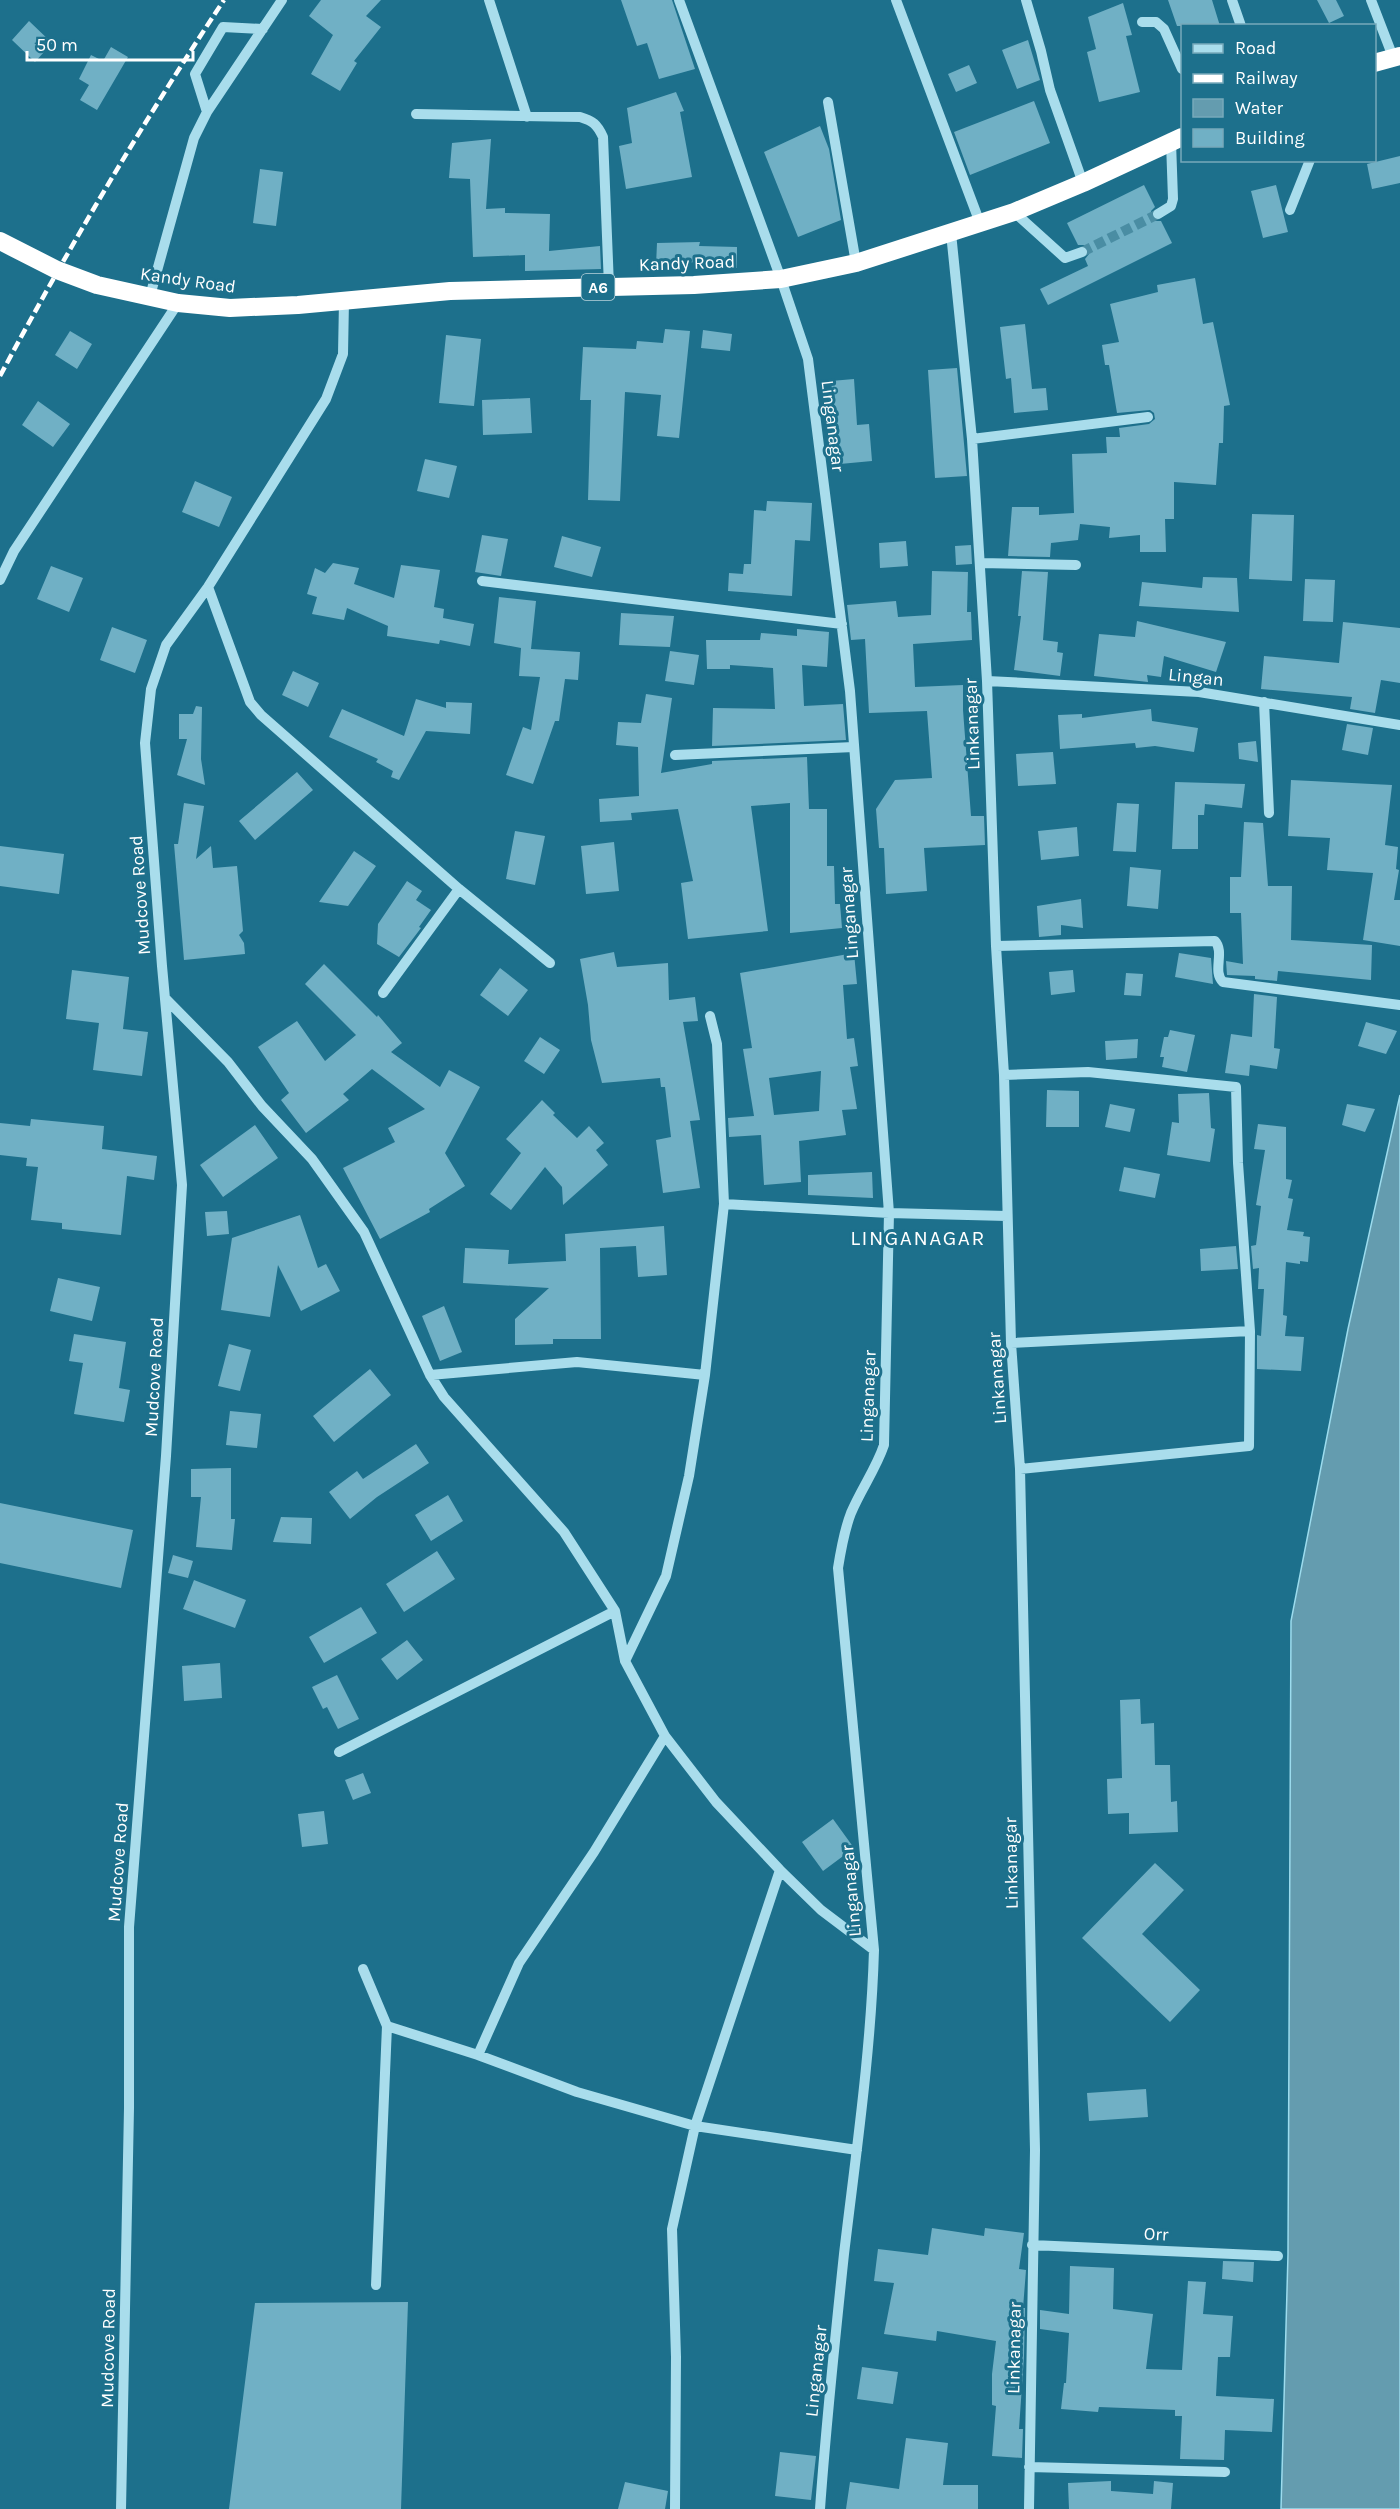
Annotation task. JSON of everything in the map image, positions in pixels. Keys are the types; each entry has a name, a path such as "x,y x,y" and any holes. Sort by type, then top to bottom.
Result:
{"highway":[{"path":"1376,62 1396,56"},
{"name":"Kandy Road","path":"0,241 57,270 97,285 205,307 250,308 450,291 694,285 781,279 856,263 1014,212 1177,139"}],"street":[{"path":"150,296 194,138 207,112 282,0"},
{"path":"489,0 527,117"},
{"name":"Linganagar","path":"679,0 808,359 842,624 854,747 889,1213 885,1445 877,1467 852,1511 842,1539 838,1568 874,1950 872,1995 820,2509"},
{"path":"896,0 980,223"},
{"path":"1026,0 1050,90 1083,183"},
{"path":"1232,0 1240,24"},
{"path":"1371,0 1396,56"},
{"path":"1142,22 1156,22 1164,29 1181,67"},
{"path":"207,112 195,74 223,27 263,29"},
{"path":"828,102 856,263"},
{"path":"416,114 580,117 593,121 603,137 609,286"},
{"path":"1158,214 1171,206 1173,199 1177,139"},
{"path":"1290,210 1309,162"},
{"path":"1014,212 1065,258 1082,252"},
{"name":"Linkanagar","path":"951,233 972,439 987,681 996,946 1004,1075 1011,1343 1020,1469 1035,2150 1029,2509"},
{"name":"Mudcove Road","path":"121,2509 129,2108 129,1927 166,1456 183,1185 165,998 145,743 150,689 166,645 208,587 326,399 343,354 344,301"},
{"path":"0,580 14,551 178,303"},
{"path":"972,439 1148,417"},
{"path":"980,563 1076,565"},
{"path":"482,581 842,624"},
{"path":"208,587 250,702 261,716 459,889 550,963"},
{"name":"Lingan","path":"987,681 1199,692 1400,725"},
{"path":"1264,702 1269,813"},
{"path":"675,755 854,747"},
{"path":"383,993 459,889"},
{"path":"996,946 1215,941 1219,947 1219,976 1223,982 1400,1005"},
{"path":"165,998 228,1062 262,1106 312,1159 364,1232 430,1375 444,1397 564,1532 615,1611 625,1661 665,1736 716,1802 780,1870 821,1910 874,1950"},
{"path":"625,1661 666,1576 688,1476 705,1375 724,1204 717,1044 710,1016"},
{"path":"1004,1075 1089,1072 1236,1087 1238,1163 1250,1331 1250,1446 1020,1469"},
{"path":"724,1204 889,1213 1006,1216"},
{"path":"1011,1343 1250,1331"},
{"path":"430,1375 577,1362 705,1375"},
{"path":"339,1752 615,1611"},
{"path":"478,2055 519,1963 594,1852 665,1736"},
{"path":"675,2509 676,2357 672,2229 695,2126 780,1870"},
{"path":"363,1969 387,2026 376,2285"},
{"path":"387,2026 478,2055 577,2092 695,2126 857,2150"},
{"name":"Orr","path":"1032,2245 1278,2256"},
{"path":"1029,2467 1225,2472"}],"water":[{"path":"1400,1095 1400,2509 1281,2509 1288,2254 1291,1621 1348,1329"}],"building":[{"path":"321,0 381,0 366,16 381,27 354,61 357,63 340,91 311,74 333,35 309,16"},
{"path":"621,0 672,0 695,69 659,79 647,43 637,46"},
{"path":"1168,0 1212,0 1219,24 1181,24 1177,26"},
{"path":"1317,0 1336,0 1344,16 1329,23"},
{"path":"1123,3 1132,35 1126,36 1140,92 1099,102 1087,52 1096,49 1088,17"},
{"path":"29,21 52,43 35,62 12,40"},
{"path":"1028,40 1040,80 1017,89 1002,50"},
{"path":"111,47 128,57 97,110 80,100 89,85 79,79 91,55 103,61"},
{"path":"969,65 977,83 956,92 948,74"},
{"path":"676,92 684,111 680,112 692,177 626,189 619,146 632,143 627,108"},
{"path":"1034,101 1050,143 970,175 954,132"},
{"path":"820,126 829,149 841,220 798,237 764,152"},
{"path":"491,139 486,209 505,208 505,213 550,214 549,251 600,246 601,269 525,271 525,255 473,257 470,179 449,178 452,143"},
{"path":"1400,156 1400,183 1372,189 1367,164"},
{"path":"260,169 283,172 276,226 253,223"},
{"path":"1144,185 1155,207 1151,211 1151,217 1155,221 1161,221 1172,243 1048,305 1040,289 1088,266 1085,259 1089,254 1089,249 1084,245 1078,245 1067,223"},
{"path":"1276,185 1288,232 1263,238 1251,191"},
{"path":"700,242 699,246 737,247 737,268 706,267 706,261 656,266 657,243"},
{"path":"1195,278 1203,324 1213,322 1230,405 1224,406 1223,443 1219,443 1216,485 1174,482 1174,519 1165,519 1166,552 1140,552 1140,535 1109,538 1110,527 1080,524 1078,540 1051,543 1050,557 1008,556 1012,507 1039,507 1039,515 1074,513 1072,454 1107,453 1106,437 1120,437 1119,428 1149,424 1155,419 1154,413 1150,410 1117,413 1109,365 1105,365 1102,345 1119,342 1110,304 1158,292 1157,285"},
{"path":"1025,324 1032,389 1046,388 1048,410 1014,413 1011,378 1006,379 1000,327"},
{"path":"665,329 690,331 679,438 657,436 661,395 625,392 620,501 588,500 591,400 580,400 583,347 636,349 637,341 663,343"},
{"path":"703,330 732,334 730,351 701,348"},
{"path":"70,331 92,344 77,369 55,355"},
{"path":"446,335 481,339 474,406 439,403"},
{"path":"957,368 967,476 935,478 928,370"},
{"path":"854,379 857,425 869,424 872,461 840,464 831,381"},
{"path":"530,398 532,433 483,435 482,400"},
{"path":"38,401 70,424 53,447 22,425"},
{"path":"425,459 457,466 449,498 417,491"},
{"path":"195,481 232,497 219,527 182,512"},
{"path":"767,501 812,503 810,541 795,540 792,596 728,591 729,573 743,574 744,564 751,564 754,510 766,511"},
{"path":"1252,514 1294,515 1292,581 1249,579"},
{"path":"482,535 508,539 501,576 475,572"},
{"path":"562,536 601,547 592,577 554,567"},
{"path":"906,541 908,566 880,568 879,543"},
{"path":"971,545 972,564 956,565 955,546"},
{"path":"333,563 359,568 354,584 394,598 401,565 440,570 434,607 444,609 443,618 474,624 470,646 440,640 439,644 387,636 388,626 347,608 344,620 312,614 317,597 307,594 315,568 325,573"},
{"path":"51,566 83,578 69,612 37,599"},
{"path":"932,571 968,572 967,612 971,612 972,640 913,644 915,687 963,685 971,816 984,816 985,845 924,848 927,891 886,894 884,848 879,848 876,809 895,780 932,778 927,711 869,713 865,639 851,640 847,605 896,601 898,617 931,615"},
{"path":"1022,571 1048,572 1043,640 1058,642 1057,652 1063,653 1060,676 1014,670 1021,616 1018,616"},
{"path":"1203,577 1237,578 1239,612 1139,606 1142,582 1202,588"},
{"path":"1305,579 1335,580 1333,622 1303,621"},
{"path":"499,597 536,601 531,649 580,652 578,680 565,679 559,721 555,721 533,784 506,775 523,727 531,730 540,677 519,676 521,648 494,643"},
{"path":"621,613 674,616 670,647 619,645"},
{"path":"1137,621 1226,642 1216,672 1164,656 1161,677 1147,675 1148,682 1094,676 1099,634 1135,637"},
{"path":"1343,622 1400,628 1400,683 1381,680 1375,713 1350,709 1352,697 1261,689 1264,656 1339,663"},
{"path":"112,627 147,640 135,673 100,660"},
{"path":"797,629 829,632 827,667 802,665 804,706 843,704 846,740 712,746 713,708 775,709 773,668 730,665 730,669 707,669 706,640 760,640 761,633 797,636"},
{"path":"670,651 699,655 694,685 665,681"},
{"path":"293,671 319,683 308,707 282,695"},
{"path":"646,694 672,698 661,773 712,764 712,761 807,757 809,809 827,809 827,866 834,866 835,904 840,904 842,928 790,933 790,803 751,806 768,931 688,939 681,883 693,881 678,809 631,813 632,820 600,822 599,799 639,796 638,747 616,745 618,722 641,723"},
{"path":"416,699 446,708 446,702 472,703 470,734 426,731 399,780 391,777 393,771 376,762 378,759 329,737 342,709 404,736"},
{"path":"196,706 202,707 201,759 205,785 177,775 187,739 179,739 179,714 193,714"},
{"path":"1151,709 1152,721 1198,728 1194,752 1155,746 1136,748 1135,743 1060,749 1058,715 1082,714 1082,718"},
{"path":"1347,724 1373,728 1368,755 1342,750"},
{"path":"1256,741 1258,762 1239,759 1238,743"},
{"path":"1053,752 1056,784 1018,786 1016,754"},
{"path":"297,772 313,790 255,840 239,821"},
{"path":"1291,780 1392,785 1385,845 1398,847 1396,869 1399,870 1394,900 1400,900 1400,946 1363,940 1373,873 1327,870 1330,838 1288,836"},
{"path":"1175,782 1245,784 1242,808 1205,804 1204,815 1198,815 1198,849 1172,849"},
{"path":"184,803 204,806 196,859 211,846 213,868 237,866 243,931 239,935 244,943 245,954 184,960 174,844 178,844"},
{"path":"1117,803 1139,804 1136,852 1113,851"},
{"path":"1244,822 1263,823 1268,886 1292,886 1291,940 1372,945 1371,980 1278,971 1277,981 1255,979 1255,976 1227,975 1226,961 1243,964 1241,913 1230,913 1230,877 1241,877"},
{"path":"1077,827 1079,856 1041,860 1038,831"},
{"path":"515,831 545,836 535,885 506,879"},
{"path":"614,842 619,891 586,894 581,846"},
{"path":"0,846 64,854 59,894 0,886"},
{"path":"354,851 376,866 348,906 319,902"},
{"path":"1130,867 1161,870 1158,909 1127,906"},
{"path":"407,881 422,891 416,900 431,910 419,927 421,928 399,957 377,944 378,924"},
{"path":"1081,899 1083,928 1061,925 1061,935 1039,937 1037,906"},
{"path":"614,952 617,967 668,963 669,1000 695,997 698,1021 683,1022 700,1120 690,1121 700,1188 663,1193 656,1140 671,1137 665,1087 661,1087 660,1078 602,1083 591,1040 580,959"},
{"path":"854,953 857,984 843,985 847,1039 854,1038 858,1066 850,1067 857,1109 842,1110 846,1135 799,1141 801,1182 764,1185 761,1135 729,1137 728,1118 754,1116 743,1049 752,1048 740,973","holes":["821,1071 819,1111 774,1115 769,1078"]},
{"path":"1179,953 1211,958 1213,984 1175,977"},
{"path":"324,964 377,1017 378,1015 402,1043 391,1052 440,1087 449,1070 480,1087 445,1153 465,1186 429,1209 430,1212 380,1239 343,1168 395,1142 388,1128 425,1109 372,1069 343,1094 349,1100 306,1133 281,1100 289,1093 258,1047 297,1021 325,1061 356,1035 305,984"},
{"path":"500,968 528,990 508,1016 480,995"},
{"path":"72,970 129,977 123,1029 148,1032 142,1076 93,1070 99,1023 66,1019"},
{"path":"1073,970 1075,992 1051,995 1049,972"},
{"path":"1126,973 1143,974 1141,996 1124,995"},
{"path":"1254,994 1277,997 1274,1048 1280,1049 1277,1069 1250,1065 1249,1076 1225,1073 1231,1034 1252,1037"},
{"path":"1366,1022 1397,1031 1386,1054 1358,1046"},
{"path":"1170,1030 1195,1035 1187,1072 1162,1067 1164,1057 1160,1057 1164,1037 1168,1037"},
{"path":"540,1037 560,1050 544,1074 524,1061"},
{"path":"1138,1039 1137,1058 1106,1060 1105,1041"},
{"path":"1047,1090 1079,1091 1079,1127 1046,1127"},
{"path":"1209,1093 1211,1128 1215,1129 1210,1162 1167,1155 1172,1122 1179,1123 1178,1094"},
{"path":"542,1100 555,1113 553,1115 577,1138 589,1126 604,1143 596,1150 608,1165 563,1205 562,1187 545,1167 511,1210 490,1194 521,1153 506,1139"},
{"path":"1110,1104 1135,1109 1130,1132 1105,1127"},
{"path":"1347,1104 1375,1109 1365,1132 1342,1125"},
{"path":"31,1119 104,1126 102,1149 157,1156 154,1180 127,1176 121,1235 62,1229 62,1223 31,1220 38,1167 26,1166 27,1158 0,1155 0,1123 30,1126"},
{"path":"1258,1124 1286,1127 1286,1179 1292,1180 1288,1198 1293,1199 1287,1230 1304,1232 1303,1236 1310,1237 1308,1262 1300,1261 1300,1264 1286,1262 1283,1315 1287,1316 1285,1336 1304,1337 1301,1371 1257,1369 1257,1335 1261,1336 1264,1289 1258,1289 1259,1268 1253,1269 1251,1246 1256,1245 1261,1206 1256,1205 1265,1150 1254,1149"},
{"path":"255,1125 278,1158 223,1197 200,1165"},
{"path":"1124,1167 1160,1174 1155,1198 1119,1191"},
{"path":"872,1172 873,1198 808,1195 808,1175"},
{"path":"227,1211 229,1234 207,1236 205,1212"},
{"path":"300,1215 318,1268 326,1264 340,1291 301,1311 278,1265 270,1317 221,1310 232,1238"},
{"path":"664,1226 667,1275 638,1277 636,1246 600,1248 601,1339 553,1339 553,1344 515,1345 515,1319 549,1288 463,1283 465,1248 509,1250 508,1264 566,1261 565,1234"},
{"path":"1236,1246 1238,1269 1201,1271 1200,1249"},
{"path":"58,1278 100,1287 92,1321 50,1311"},
{"path":"444,1306 462,1352 440,1361 422,1316"},
{"path":"74,1334 126,1342 119,1388 130,1390 124,1422 74,1414 83,1363 69,1361"},
{"path":"229,1344 251,1350 240,1391 218,1386"},
{"path":"370,1369 391,1395 334,1442 313,1416"},
{"path":"230,1411 261,1414 257,1448 226,1445"},
{"path":"416,1444 429,1463 377,1497 350,1519 329,1492 357,1471 363,1479"},
{"path":"231,1468 231,1519 235,1519 232,1550 196,1547 201,1497 191,1497 191,1469"},
{"path":"448,1495 463,1521 431,1541 415,1515"},
{"path":"0,1503 133,1530 121,1588 0,1563"},
{"path":"281,1517 312,1518 311,1544 273,1542"},
{"path":"437,1551 455,1579 404,1612 386,1584"},
{"path":"173,1555 193,1561 188,1578 168,1573"},
{"path":"194,1580 246,1600 235,1628 183,1609"},
{"path":"361,1607 377,1633 324,1663 309,1637"},
{"path":"407,1640 423,1660 397,1680 381,1659"},
{"path":"220,1663 222,1698 184,1701 182,1666"},
{"path":"337,1675 359,1719 338,1729 327,1707 323,1709 312,1687"},
{"path":"1140,1699 1141,1724 1154,1723 1155,1765 1170,1765 1171,1802 1177,1801 1178,1832 1129,1834 1129,1813 1108,1814 1107,1779 1122,1778 1120,1700"},
{"path":"363,1773 371,1793 353,1800 345,1780"},
{"path":"324,1811 328,1844 302,1847 298,1814"},
{"path":"833,1819 854,1848 823,1871 802,1842"},
{"path":"1155,1863 1184,1890 1142,1934 1200,1990 1170,2022 1082,1938"},
{"path":"1146,2089 1148,2117 1089,2121 1087,2093"},
{"path":"932,2228 984,2236 985,2228 1024,2233 1019,2269 1026,2270 1019,2429 1023,2429 1022,2458 992,2456 996,2406 992,2405 992,2374 996,2341 937,2331 936,2341 884,2334 894,2283 874,2281 878,2249 928,2255"},
{"path":"1223,2261 1254,2262 1253,2282 1222,2279"},
{"path":"1070,2266 1114,2268 1113,2309 1153,2314 1146,2369 1182,2370 1188,2281 1206,2282 1203,2314 1233,2316 1230,2357 1218,2357 1216,2396 1274,2399 1272,2432 1225,2430 1224,2460 1180,2459 1182,2416 1175,2416 1175,2410 1099,2407 1098,2412 1061,2409 1064,2383 1066,2383 1069,2333 1040,2329 1040,2310 1069,2314"},
{"path":"408,2302 401,2509 229,2509 255,2303"},
{"path":"862,2367 898,2372 893,2404 857,2399"},
{"path":"906,2438 948,2443 943,2485 978,2485 978,2509 846,2509 850,2482 899,2489"},
{"path":"780,2452 816,2456 811,2500 775,2496"},
{"path":"1111,2481 1111,2491 1153,2494 1154,2481 1173,2483 1171,2509 1069,2509 1068,2483"},
{"path":"625,2482 668,2491 665,2509 618,2509"}],"tunnel":[{"path":"1082,252 1158,214"}],"railway":[{"path":"0,376 108,185 224,0"}],"district":[{"name":"LINGANAGAR","path":"918,1238"}]}
